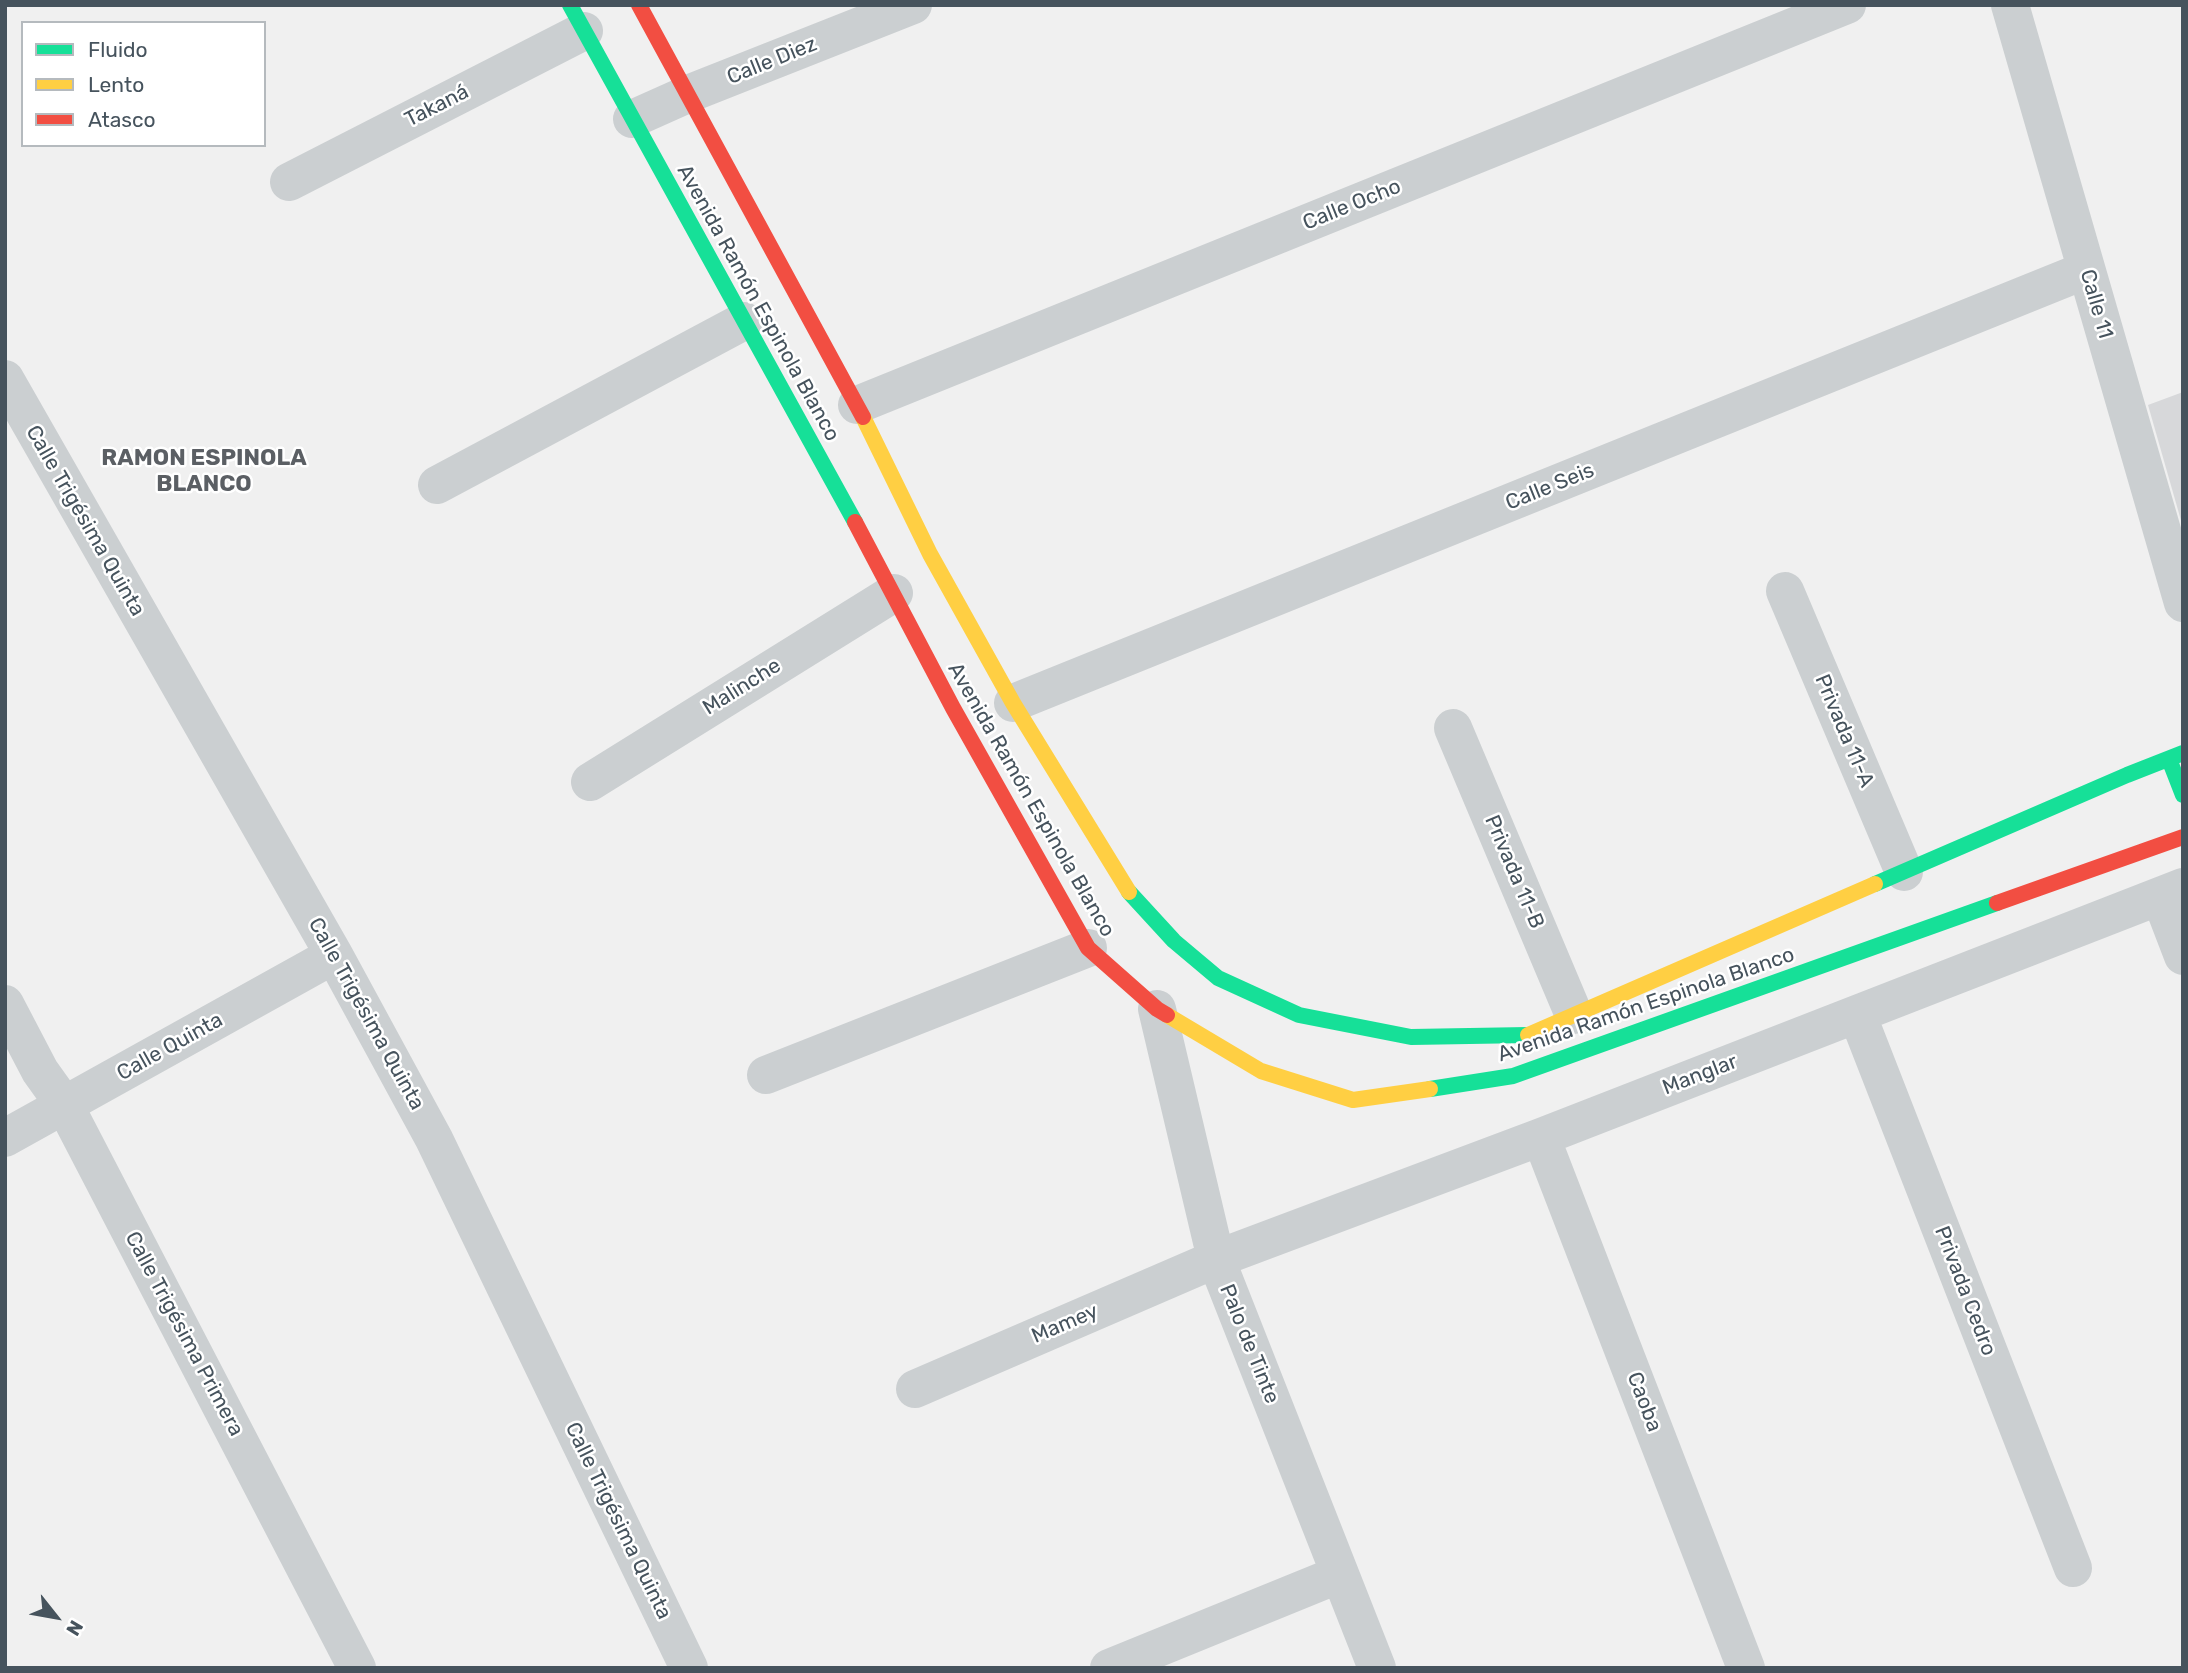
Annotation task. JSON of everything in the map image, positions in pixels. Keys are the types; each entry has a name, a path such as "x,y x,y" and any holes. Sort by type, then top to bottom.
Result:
{"main road":[{"name":"Avenida Ramón Espinola Blanco","path":"639,5 857,405 930,554 1013,703 1127,890 1174,941 1219,978 1299,1014 1410,1037 1529,1035 2176,756"},
{"name":"Avenida Ramón Espinola Blanco","path":"577,18 894,593 953,708 1088,948 1157,1009 1261,1071 1353,1100 1513,1076 2183,837"},
{"path":"2176,756 2183,795"}],"street":[{"name":"Calle Diez","path":"632,119 688,94 913,5"},
{"name":"Calle Ocho","path":"857,405 1847,5"},
{"name":"Calle 11","path":"2010,5 2183,603"},
{"name":"Takaná","path":"289,182 577,18"},
{"name":"Calle Seis","path":"1013,703 2086,270"},
{"path":"437,485 744,321"},
{"name":"Calle Trigésima Quinta","path":"9,396 334,955 435,1139 682,1665"},
{"name":"Privada 11-A","path":"1785,591 1903,872"},
{"name":"Malinche","path":"590,782 894,593"},
{"name":"Privada 11-B","path":"1453,728 1574,1015"},
{"path":"2171,892 2183,956"},
{"name":"Manglar","path":"1216,1259 1541,1137 2171,892"},
{"path":"766,1075 1088,948"},
{"name":"Calle Quinta","path":"5,1138 334,955"},
{"name":"Calle Trigésima Primera","path":"5,1004 40,1071 65,1106 357,1668"},
{"name":"Palo de Tinte","path":"1157,1009 1216,1259 1377,1668"},
{"name":"Privada Cedro","path":"1857,1014 2073,1567"},
{"name":"Caoba","path":"1541,1137 1746,1668"},
{"name":"Mamey","path":"915,1389 1216,1259"},
{"path":"1109,1668 1340,1574"}],"building":[{"path":"2183,392 2183,524 2182,524 2148,405"}],"traffic: fast":[{"path":"570,5 855,522"},
{"path":"1875,884 2183,753"},
{"path":"2169,759 2183,795"},
{"path":"1129,892 1174,941 1218,978 1299,1015 1411,1037 1528,1035"},
{"path":"1430,1089 1513,1076 1997,903"}],"traffic: slow":[{"path":"863,417 930,554 1013,703 1129,892"},
{"path":"1528,1035 1875,884"},
{"path":"1167,1015 1261,1071 1353,1100 1430,1089"}],"traffic: jam":[{"path":"639,5 863,417"},
{"path":"855,522 953,708 1088,948 1167,1015"},
{"path":"1997,903 2183,837"}],"district":[{"name":"RAMON ESPINOLA BLANCO","path":"204,471"}]}
